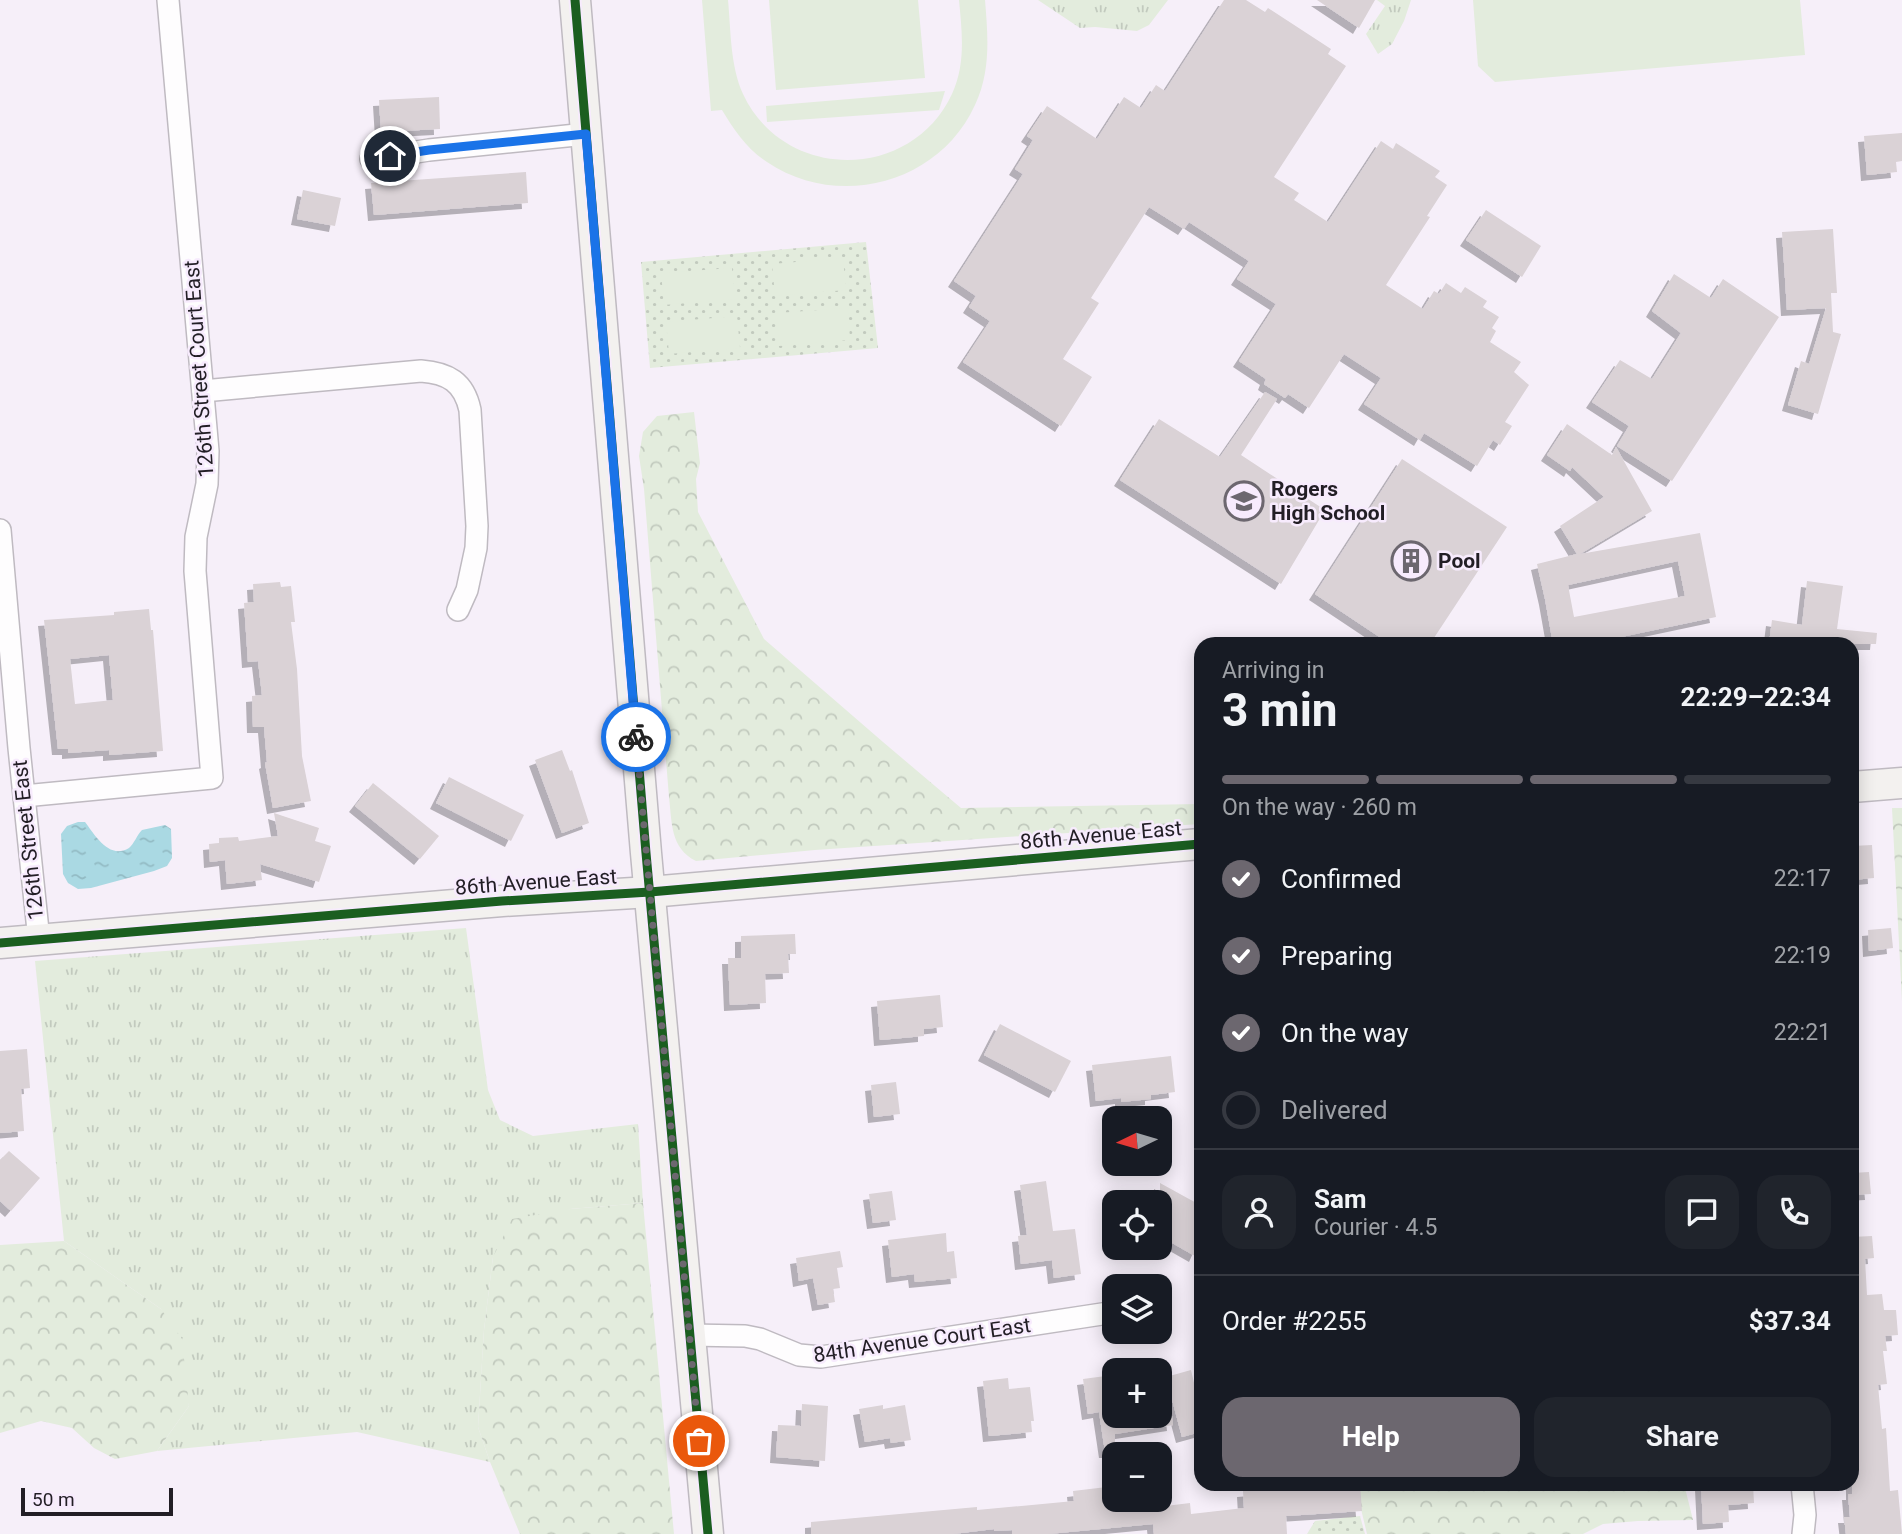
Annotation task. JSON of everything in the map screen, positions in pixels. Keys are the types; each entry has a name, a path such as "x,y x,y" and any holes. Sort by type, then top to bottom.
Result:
{"street":[{"name":"126th Street Court East","path":"24,796 212,778 195,571 196,537 204,504 208,467 168,0"},
{"path":"575,0 650,892 708,1534"},
{"path":"371,159 429,150 586,134"},
{"path":"203,391 421,371 440,374 453,380 464,392 470,410 477,526 472,569 458,610"},
{"name":"126th Street East","path":"0,530 39,940"},
{"path":"1859,786 1902,783"},
{"name":"86th Avenue East","path":"0,943 502,901 650,892 1194,845"},
{"name":"84th Avenue Court East","path":"690,1335 745,1336 760,1339 799,1355 821,1357 1102,1314"},
{"path":"1803,1491 1805,1515 1803,1534"}],"green space":[{"path":"702,0 728,0 732,48 739,83 762,123 787,143 816,156 848,160 879,156 908,144 933,123 952,94 959,71 962,48 959,0 985,0 987,53 984,79 975,105 959,132 937,154 912,170 884,181 855,186 824,184 795,177 753,151 736,132 722,110 711,111"},
{"path":"769,0 918,0 925,78 776,90"},
{"path":"1038,0 1168,0 1149,25 1137,31 1080,28"},
{"path":"1377,0 1411,0 1392,44 1378,54 1366,34 1385,6"},
{"path":"1473,0 1800,0 1805,55 1495,82 1478,66"},
{"path":"945,91 939,110 767,122 766,106"},
{"path":"866,242 878,348 650,368 641,262"},
{"path":"843,258 846,290 775,296 772,264"},
{"path":"732,268 735,299 664,305 661,273"},
{"path":"848,308 850,340 779,346 777,313"},
{"path":"737,316 740,348 669,354 666,322"},
{"path":"694,412 700,463 696,479 698,512 764,639 961,808 1194,804 1194,824 815,850 696,861 687,856 677,842 671,816 639,456 643,432 657,416"},
{"path":"1892,808 1902,808 1902,1001"},
{"path":"466,928 488,1090 500,1120 533,1136 638,1124 643,1203 570,1209 493,1257 484,1330 478,1427 490,1462 357,1432 157,1451 189,1406 161,1309 64,1241 35,961"},
{"path":"643,1203 674,1534 520,1534 478,1427 484,1330 493,1257 512,1219 570,1209"},
{"path":"64,1241 161,1309 182,1339 189,1406 157,1451 115,1459 94,1448 72,1428 41,1421 0,1433 0,1245"},
{"path":"1357,1491 1686,1491 1693,1520 1603,1524 1583,1534 1367,1534"},
{"path":"1360,1516 1365,1534 1307,1534 1315,1521"}],"water":[{"path":"85,822 103,844 115,851 129,848 142,830 165,825 171,829 172,858 167,866 154,871 78,889 68,883 63,874 61,834 67,826"}],"building":[{"path":"1224,0 1246,0 1265,12 1268,8 1331,49 1328,54 1346,66 1274,177 1299,193 1294,200 1328,222 1381,141 1393,149 1396,143 1440,171 1435,177 1447,185 1427,216 1430,217 1386,285 1423,309 1434,291 1439,294 1446,283 1461,293 1465,287 1487,301 1483,307 1499,317 1492,328 1496,331 1490,342 1521,362 1514,372 1529,385 1505,422 1512,426 1500,445 1493,440 1477,466 1424,433 1420,440 1364,404 1381,378 1344,354 1309,408 1288,394 1285,398 1264,384 1266,379 1239,361 1276,304 1237,279 1249,261 1189,222 1184,229 1149,207 1091,298 1099,303 1063,359 1092,377 1061,426 963,362 990,321 969,307 976,296 954,281 1023,174 1015,169 1033,140 1027,136 1047,106 1097,139 1124,97 1141,108 1156,85 1165,91"},
{"path":"1317,0 1375,0 1359,28"},
{"path":"439,97 440,129 381,132 379,100"},
{"path":"1902,133 1902,161 1896,162 1897,172 1867,175 1864,136"},
{"path":"526,172 528,203 374,215 371,183"},
{"path":"303,190 341,198 335,226 297,219"},
{"path":"1486,210 1541,246 1522,277 1466,240"},
{"path":"1833,229 1837,293 1831,293 1833,332 1841,334 1818,414 1788,405 1801,361 1809,364 1826,308 1787,310 1782,232"},
{"path":"1674,274 1711,298 1723,279 1779,317 1672,481 1617,446 1629,426 1592,402 1620,360 1652,379 1681,333 1652,311"},
{"path":"1265,392 1277,399 1241,455 1325,510 1281,584 1120,480 1159,419 1220,457"},
{"path":"1567,424 1612,455 1616,447 1652,511 1580,554 1700,533 1716,617 1621,637 1552,637 1537,564 1577,554 1560,526 1604,497 1572,467 1570,471 1547,455","holes":["1678,561 1685,596 1574,617 1568,585"]},
{"name":"Pool","path":"1402,459 1507,527 1435,637 1380,637 1315,594"},
{"path":"1807,581 1843,586 1837,629 1877,633 1876,644 1859,644 1859,637 1770,637 1772,620 1802,625"},
{"path":"280,582 281,587 291,586 295,622 291,622 297,669 302,756 311,801 273,808 265,763 264,727 253,727 252,696 262,695 258,661 248,662 244,603 254,602 253,584"},
{"path":"149,609 163,751 109,755 109,750 68,753 68,749 58,749 44,620 114,615 114,612","holes":["109,655 113,700 75,704 70,659"]},
{"path":"562,750 570,771 572,770 589,823 562,833 535,760"},
{"path":"449,777 524,815 511,841 436,803"},
{"path":"373,783 439,836 420,859 355,806"},
{"path":"274,813 319,828 315,841 331,846 319,882 260,864 262,880 227,884 225,860 210,862 209,844 219,843 219,838 238,837 239,841 278,836"},
{"path":"1872,845 1874,878 1859,879 1859,846"},
{"path":"1891,928 1893,948 1869,951 1868,930"},
{"path":"795,934 796,954 788,954 789,973 765,974 766,1003 730,1005 728,958 741,958 741,936"},
{"path":"940,995 943,1027 924,1029 924,1036 880,1040 877,1001"},
{"path":"1000,1024 1071,1061 1055,1092 984,1055"},
{"path":"27,1049 30,1088 21,1089 24,1131 0,1133 0,1051"},
{"path":"1171,1056 1175,1092 1151,1095 1151,1099 1096,1101 1092,1065"},
{"path":"896,1082 900,1114 874,1117 871,1085"},
{"path":"9,1151 40,1178 11,1211 0,1201 0,1160"},
{"path":"1869,1172 1871,1194 1859,1195 1859,1173"},
{"path":"1046,1181 1053,1231 1075,1229 1081,1274 1054,1278 1052,1260 1021,1264 1018,1236 1027,1235 1020,1185"},
{"path":"1160,1183 1194,1202 1194,1255 1172,1243 1172,1190 1160,1190"},
{"path":"892,1191 896,1220 873,1223 869,1194"},
{"path":"946,1233 947,1252 954,1251 957,1278 915,1282 914,1274 892,1277 888,1240"},
{"path":"1872,1236 1874,1258 1865,1259 1867,1295 1882,1294 1884,1310 1896,1310 1898,1335 1885,1336 1887,1351 1883,1351 1887,1384 1878,1385 1882,1429 1886,1428 1890,1491 1898,1490 1902,1534 1846,1534 1844,1517 1850,1517 1848,1494 1859,1491 1859,1237"},
{"path":"840,1251 843,1267 837,1268 840,1288 833,1289 835,1302 818,1305 813,1278 799,1281 796,1258"},
{"path":"1191,1370 1194,1383 1194,1434 1182,1437 1172,1400 1172,1375"},
{"path":"1102,1376 1102,1428 1154,1428 1115,1434 1115,1442 1104,1442 1099,1412 1088,1414 1083,1379"},
{"path":"1008,1378 1009,1389 1030,1387 1034,1421 1031,1421 1032,1432 989,1436 983,1381"},
{"path":"802,1404 828,1406 825,1461 776,1457 778,1425 801,1426"},
{"path":"883,1405 883,1409 905,1405 911,1440 891,1443 890,1438 865,1442 859,1409"},
{"path":"1102,1488 1102,1512 1172,1512 1172,1505 1190,1503 1191,1514 1244,1508 1243,1491 1361,1491 1362,1511 1286,1516 1287,1534 1154,1534 1153,1524 1048,1534 1012,1534 1012,1530 994,1529 953,1534 811,1534 811,1522 1074,1501 1073,1491"},
{"path":"1701,1491 1753,1491 1754,1503 1728,1505 1729,1522 1703,1524"}],"cycle path":[{"path":"575,0 646,853 708,1534"},
{"path":"0,943 502,901 650,892 1194,845"}],"way so far":[{"path":"636,737 699,1441"}],"place":[{"name":"Rogers High School","path":"1244,501"},
{"name":"Pool","path":"1411,561"}],"route":[{"path":"390,156 586,134 636,737"}]}
